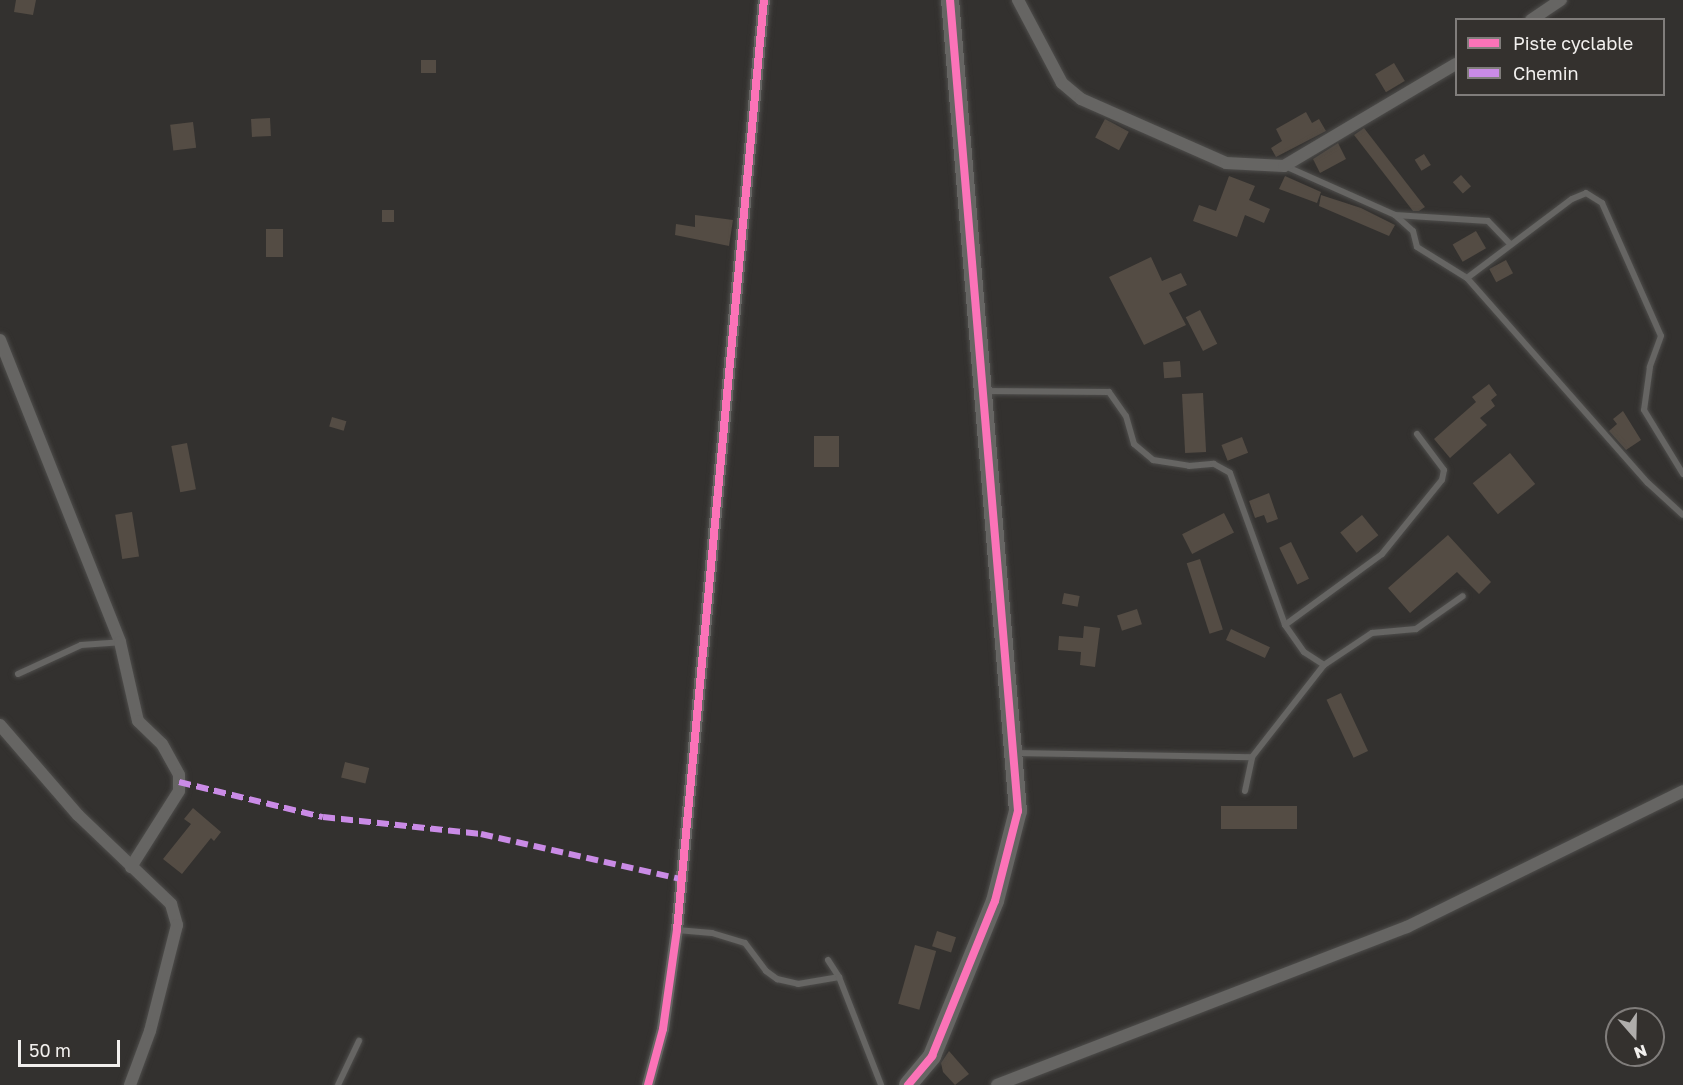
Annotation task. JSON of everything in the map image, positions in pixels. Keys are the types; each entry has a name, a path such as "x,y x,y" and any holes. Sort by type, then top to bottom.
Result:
{"street":[{"path":"648,1085 663,1029 677,930 764,0"},
{"path":"917,1082 932,1056 995,901 1018,811 1015,753 950,0"},
{"path":"1018,0 1050,66 1062,84 1081,99 1226,163 1284,166 1455,65"},
{"path":"1534,18 1561,0"},
{"path":"0,340 120,642 138,721 162,744 179,775 179,791 131,867"},
{"path":"0,725 56,791 171,904 177,925 150,1031 130,1085"},
{"path":"997,1085 1407,927 1683,791"}],"lane":[{"path":"1284,166 1395,215 1413,231 1417,247 1467,278 1648,483 1683,515"},
{"path":"1467,278 1509,243 1572,199 1586,193 1602,202 1661,336 1650,367 1644,410 1683,474"},
{"path":"1395,215 1488,221 1509,243"},
{"path":"983,391 1109,392 1126,416 1134,444 1153,460 1189,466 1214,464 1230,473 1285,625 1304,652 1324,665"},
{"path":"1285,625 1382,554 1442,480 1444,470 1417,434"},
{"path":"1245,791 1252,757 1324,665 1372,633 1416,628 1463,596"},
{"path":"18,674 81,645 120,642"},
{"path":"1015,753 1252,757"},
{"path":"677,930 712,933 745,944 766,971 777,980 798,984 839,977"},
{"path":"828,960 839,977 881,1085"},
{"path":"338,1085 359,1041"}],"building":[{"path":"16,0 36,0 33,15 14,12"},
{"path":"421,60 436,60 436,73 421,73"},
{"path":"1394,63 1405,81 1386,92 1375,74"},
{"path":"1306,112 1312,123 1319,119 1326,131 1276,157 1271,148 1282,141 1276,129"},
{"path":"270,118 271,136 252,137 251,119"},
{"path":"1105,119 1129,132 1119,150 1095,138"},
{"path":"193,122 196,148 173,151 170,125"},
{"path":"1364,128 1425,207 1419,211 1413,211 1354,135"},
{"path":"1338,143 1346,159 1320,173 1313,159"},
{"path":"1424,154 1431,165 1422,171 1415,160"},
{"path":"1461,175 1471,186 1463,194 1453,182"},
{"path":"1229,176 1255,186 1249,200 1270,209 1264,223 1245,215 1237,237 1193,221 1199,205 1216,211"},
{"path":"1285,176 1321,192 1317,203 1279,189"},
{"path":"1321,195 1361,208 1395,225 1389,236 1319,206"},
{"path":"382,210 394,210 394,222 382,222"},
{"path":"695,215 733,220 729,246 675,235 676,224 695,227"},
{"path":"266,229 283,229 283,257 266,257"},
{"path":"1476,231 1486,248 1463,262 1453,244"},
{"path":"1151,257 1162,281 1181,273 1187,285 1169,293 1186,325 1144,345 1109,277"},
{"path":"1506,260 1513,273 1496,282 1489,269"},
{"path":"1200,310 1217,344 1203,351 1186,317"},
{"path":"1180,361 1181,377 1164,378 1163,362"},
{"path":"1489,384 1497,395 1491,400 1495,406 1480,418 1487,425 1450,458 1434,439 1476,402 1472,397"},
{"path":"1203,393 1206,452 1185,453 1182,394"},
{"path":"1623,411 1641,440 1626,450 1609,431 1617,424 1613,419"},
{"path":"332,417 346,421 344,431 329,427"},
{"path":"814,436 839,436 839,467 814,467"},
{"path":"1242,437 1248,453 1228,461 1221,445"},
{"path":"187,443 196,489 180,492 171,446"},
{"path":"1510,453 1535,484 1498,514 1473,483"},
{"path":"1269,493 1278,519 1267,523 1264,515 1255,518 1249,501"},
{"path":"132,512 139,556 122,559 115,515"},
{"path":"1224,513 1234,533 1192,554 1182,534"},
{"path":"1362,515 1378,535 1357,553 1340,533"},
{"path":"1448,535 1491,582 1479,594 1457,572 1410,613 1388,588"},
{"path":"1291,542 1309,579 1297,585 1279,548"},
{"path":"1200,559 1223,629 1210,634 1187,563"},
{"path":"1064,593 1080,596 1078,607 1062,604"},
{"path":"1137,609 1142,624 1122,631 1117,615"},
{"path":"1084,626 1100,628 1095,667 1080,665 1081,652 1058,650 1059,636 1083,638"},
{"path":"1231,629 1270,647 1265,658 1226,640"},
{"path":"1341,693 1368,751 1354,758 1326,700"},
{"path":"345,762 369,768 365,784 341,778"},
{"path":"1221,806 1297,806 1297,829 1221,829"},
{"path":"193,808 221,832 214,841 211,838 182,874 163,859 191,824 184,819"},
{"path":"937,931 956,937 951,952 932,946"},
{"path":"915,945 936,951 919,1010 898,1004"},
{"path":"949,1051 969,1074 955,1085 943,1072 941,1063"}],"marked path":[{"path":"179,782 323,817 481,834 681,879"}],"cycle path":[{"path":"648,1085 663,1029 677,930 764,0"},
{"path":"908,1085 932,1056 995,901 1018,811 950,0"}]}
